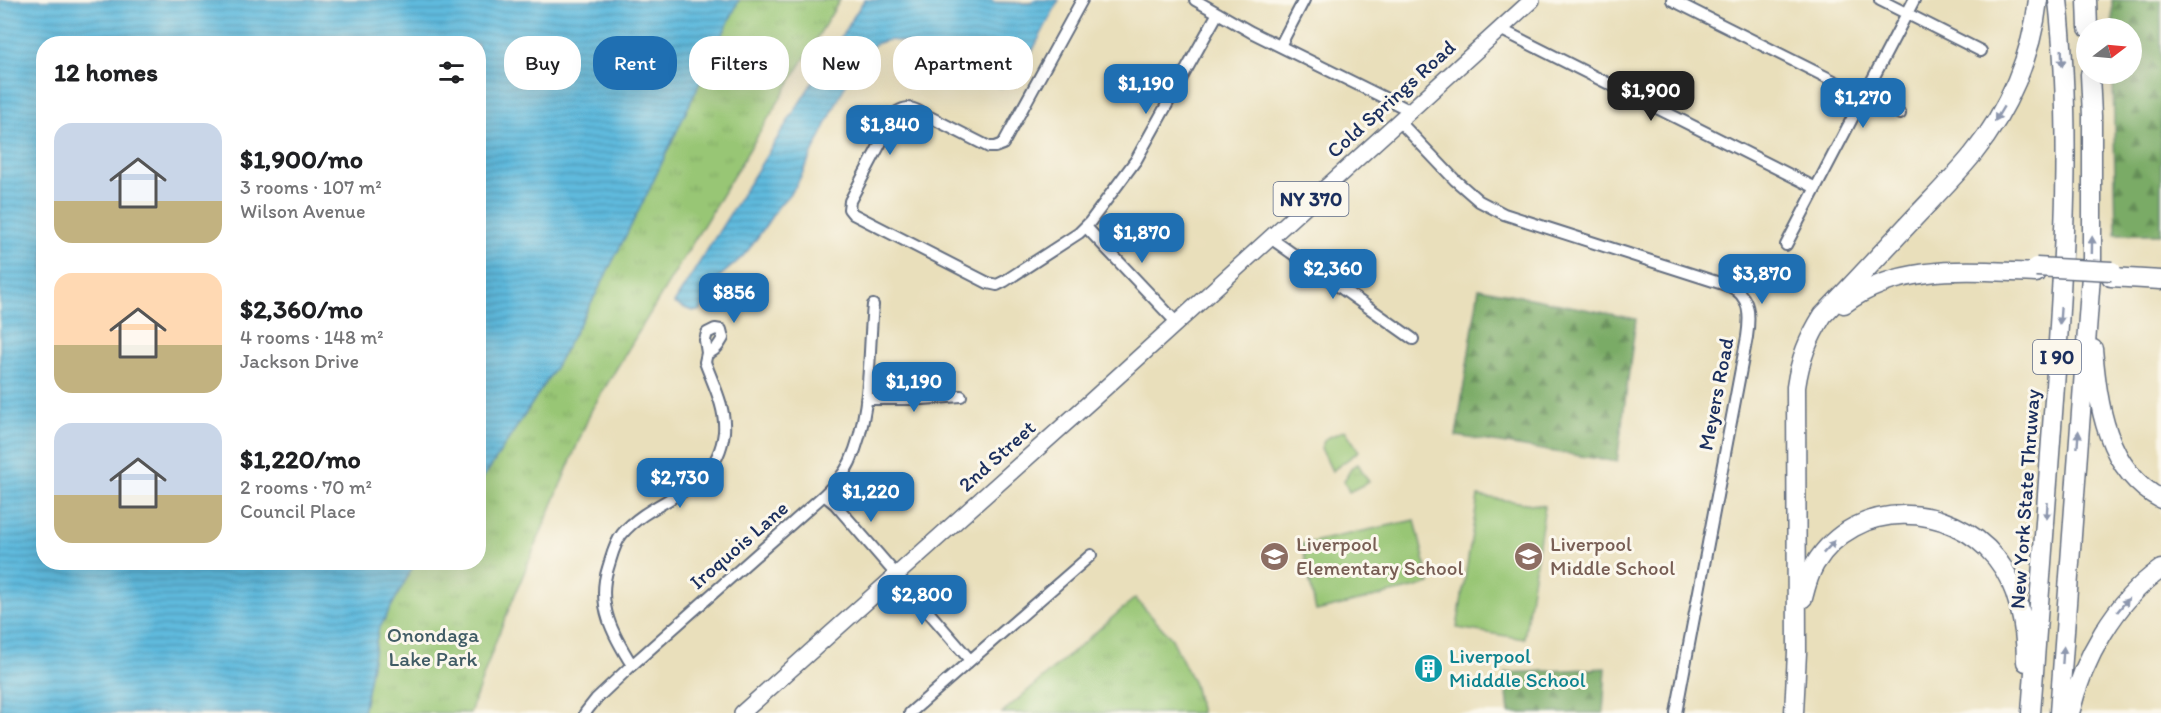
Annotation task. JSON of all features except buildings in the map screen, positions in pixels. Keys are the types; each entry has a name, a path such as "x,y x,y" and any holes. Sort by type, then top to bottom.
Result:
{"highway":[{"path":"1794,713 1797,652 1796,387 1799,363 1809,337 1823,315 1973,154 2000,114 2013,88 2031,38 2038,0"},
{"name":"New York State Thruway","path":"2031,713 2063,279 2066,174 2058,0"},
{"path":"2086,0 2087,18"},
{"name":"I 90","path":"2059,713 2090,292 2093,201 2090,84"},
{"path":"1840,297 1862,283 1890,273 1928,266 1965,264 2112,274 2161,280"},
{"path":"1801,713 1802,399 1808,356 1824,324 1858,293 1895,278 1960,270 2036,270"},
{"path":"2112,274 2161,273"},
{"path":"2090,292 2097,386 2105,426 2124,467 2139,483 2161,499"},
{"path":"1803,598 1815,563 1829,545 1862,522 1900,514 1920,515 1959,527 1977,538 1995,557 2007,574 2015,593 2026,652 2025,713"},
{"path":"2070,713 2081,676 2112,618 2135,591 2161,568"}],"main road":[{"name":"Cold Springs Road","path":"1092,400 1532,0"},
{"name":"2nd Street","path":"742,713 1092,400"}],"street":[{"path":"1082,0 1003,144 989,147 918,111 910,108 903,109 897,112 850,201 849,209 853,214 988,283 997,285 1005,281 1086,227 1136,160 1218,13"},
{"name":"Meyers Road","path":"1195,0 1403,115 1455,180 1479,201 1504,213 1730,286 1743,295 1750,319 1676,713"},
{"path":"1280,46 1304,0"},
{"path":"1672,0 1900,114"},
{"path":"1880,0 1908,12 1981,51"},
{"path":"1786,245 1914,0"},
{"path":"1500,29 1816,188"},
{"path":"1086,227 1176,322"},
{"path":"1269,237 1413,339"},
{"name":"Iroquois Lane","path":"585,713 596,699 632,665 824,495 844,472 860,434 866,399 873,305"},
{"path":"632,665 614,636 604,609 605,576 615,545 621,535 637,520 702,478 712,468 720,450 724,431 724,414 705,362 707,353"},
{"path":"866,399 961,396"},
{"path":"824,495 835,504 970,660"},
{"path":"910,713 1091,555"}],"green space":[{"name":"Onondaga Lake Park","path":"739,0 840,0 818,36 801,36 801,64 789,84 789,36 722,36"},
{"path":"2112,0 2161,0 2161,234 2116,234 2113,84 2142,84 2142,18 2113,18"},
{"name":"Onondaga Lake Park","path":"696,90 785,90 592,409 497,638 470,713 363,713 378,631 411,570 486,570 486,473 553,371 596,294"},
{"path":"1479,288 1636,319 1617,462 1456,436"},
{"path":"1345,430 1359,451 1332,471 1321,448 1325,439"},
{"path":"1358,464 1369,482 1349,492 1344,481 1352,467"},
{"path":"1478,496 1545,506 1524,639 1457,628"},
{"path":"1415,520 1430,584 1316,611 1302,544"},
{"path":"1135,598 1172,639 1194,684 1201,713 1002,713"},
{"path":"1606,668 1603,713 1509,713 1505,673"}],"water":[{"path":"0,0 739,0 722,36 689,36 689,90 696,90 596,294 553,371 486,473 486,36 36,36 36,570 411,570 378,631 363,713 0,713"},
{"path":"864,0 990,0 1030,3 1034,0 1059,0 1033,50 1033,36 893,36 893,40 881,42 881,36 841,36"},
{"path":"808,90 843,90 796,185 740,259 713,283 700,310 687,309 674,303"}],"place":[{"name":"Liverpool Elementary School","path":"1275,556"},
{"name":"Liverpool Middle School","path":"1529,556"},
{"name":"Liverpool Midddle School","path":"1428,668"}]}
